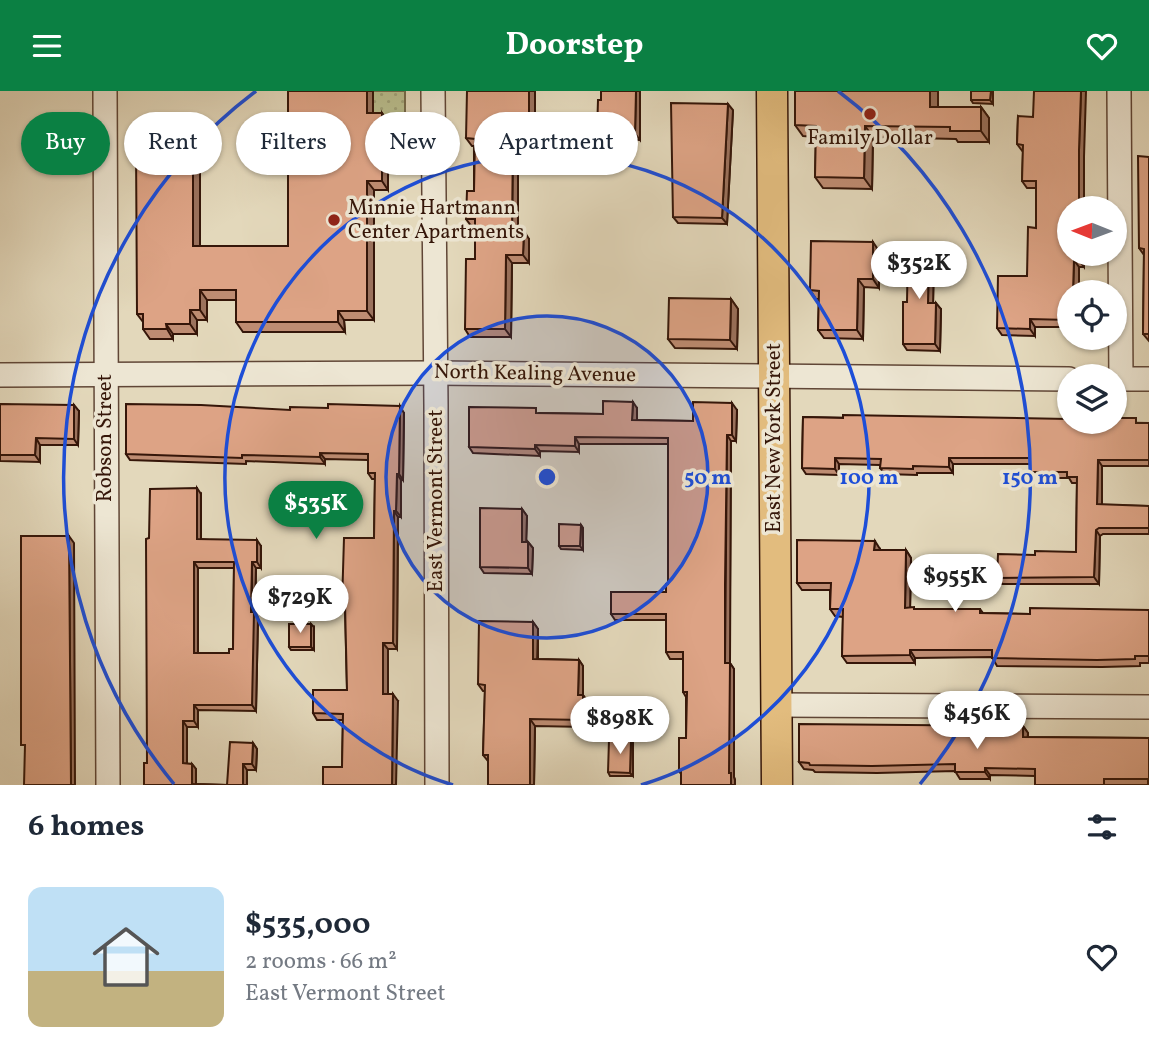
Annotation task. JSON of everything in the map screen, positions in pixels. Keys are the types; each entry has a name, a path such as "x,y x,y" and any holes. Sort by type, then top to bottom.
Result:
{"main road":[{"name":"East New York Street","path":"772,91 777,785"}],"street":[{"name":"Robson Street","path":"105,91 108,785"},
{"name":"East Vermont Street","path":"433,91 437,785"},
{"path":"1118,364 1119,91"},
{"name":"North Kealing Avenue","path":"0,375 436,373 1057,379"},
{"path":"1127,379 1149,379"},
{"path":"776,705 1149,707"}],"green space":[{"path":"373,91 405,91 405,112 373,112"}],"building":[{"name":"Minnie Hartmann Center Apartments","path":"288,91 367,91 365,175 382,175 382,181 367,181 367,311 338,311 338,322 236,322 236,290 200,290 200,310 190,310 190,324 166,324 167,329 143,329 143,314 137,314 136,175 193,175 193,246 288,246 288,175 351,175 351,112 288,112"},
{"path":"467,91 529,91 529,112 474,112 474,139 466,138"},
{"path":"601,91 636,91 636,112 598,112 598,100 601,100"},
{"name":"Family Dollar","path":"795,91 930,91 930,107 981,107 981,131 950,131 950,127 865,126 864,178 815,177 816,126 795,125"},
{"path":"971,91 991,91 990,100 971,100"},
{"path":"1034,91 1081,91 1079,196 1057,196 1057,266 1074,266 1073,280 1057,280 1057,320 1030,319 1030,329 997,328 998,276 1027,276 1028,227 1036,228 1036,181 1022,181 1023,145 1017,144 1018,116 1033,117"},
{"path":"671,103 728,104 722,218 673,217"},
{"path":"1138,156 1149,157 1149,334 1143,334 1144,249 1139,248"},
{"path":"474,175 513,175 512,230 524,231 523,255 506,255 505,329 465,329 466,259 475,259 475,219 466,219 467,191 474,191"},
{"path":"811,241 873,242 873,279 858,279 857,330 818,330 819,291 810,290"},
{"path":"908,247 929,247 928,303 936,303 935,344 903,344 903,302 907,302"},
{"path":"669,298 731,299 730,340 668,339"},
{"path":"603,401 633,402 632,420 693,421 693,402 732,403 732,435 727,435 725,585 725,663 730,663 731,785 681,785 679,738 686,738 687,692 683,692 683,652 666,652 666,614 611,614 611,592 666,592 668,438 575,437 575,446 535,445 535,449 469,447 469,407 536,408 536,413 603,414"},
{"path":"0,404 74,405 74,439 36,438 35,455 0,455"},
{"path":"126,404 290,410 290,407 328,408 328,404 400,406 399,474 394,511 393,643 383,643 383,694 393,694 392,785 323,785 323,767 342,767 343,714 313,713 313,690 347,690 345,604 342,604 344,538 374,538 375,473 368,473 368,454 320,453 320,457 242,455 242,458 126,454"},
{"path":"843,415 1057,419 1057,434 1127,434 1127,418 1136,418 1136,423 1149,423 1149,460 1098,460 1097,504 1149,506 1149,528 1096,530 1094,577 997,578 998,554 1076,552 1077,477 1067,477 1067,472 1030,472 1030,458 949,458 949,467 913,466 913,469 880,468 881,459 835,458 835,469 802,468 803,417 843,418"},
{"path":"197,488 197,539 257,540 257,562 252,562 252,705 194,705 194,721 183,721 183,763 192,764 192,784 227,785 144,785 144,763 147,763 146,539 149,538 150,489","holes":["194,562 234,562 233,649 229,649 229,653 194,653"]},
{"path":"480,508 522,509 522,542 528,542 528,568 480,567"},
{"path":"559,524 581,525 580,546 559,546"},
{"path":"21,536 69,536 71,785 24,785 25,745 21,745"},
{"path":"797,540 875,541 874,550 906,550 905,608 980,609 980,613 1030,614 1030,608 1149,610 1149,656 1097,660 992,658 992,650 910,650 910,655 842,656 843,609 830,609 831,583 797,583"},
{"path":"479,621 533,622 533,659 579,660 578,695 583,695 583,720 530,719 530,785 488,785 488,755 483,755 485,685 478,684"},
{"path":"289,624 311,624 311,647 289,647"},
{"path":"799,724 1023,726 1023,737 1149,738 1149,785 1148,779 1104,779 1104,785 1035,785 1035,769 985,768 985,772 955,772 955,764 810,765 799,762"},
{"path":"609,740 631,740 630,773 608,772"},
{"path":"230,742 253,743 252,764 243,764 243,785 227,785"}],"place":[{"name":"Family Dollar","path":"870,114"},
{"name":"Minnie Hartmann Center Apartments","path":"334,220"}]}
